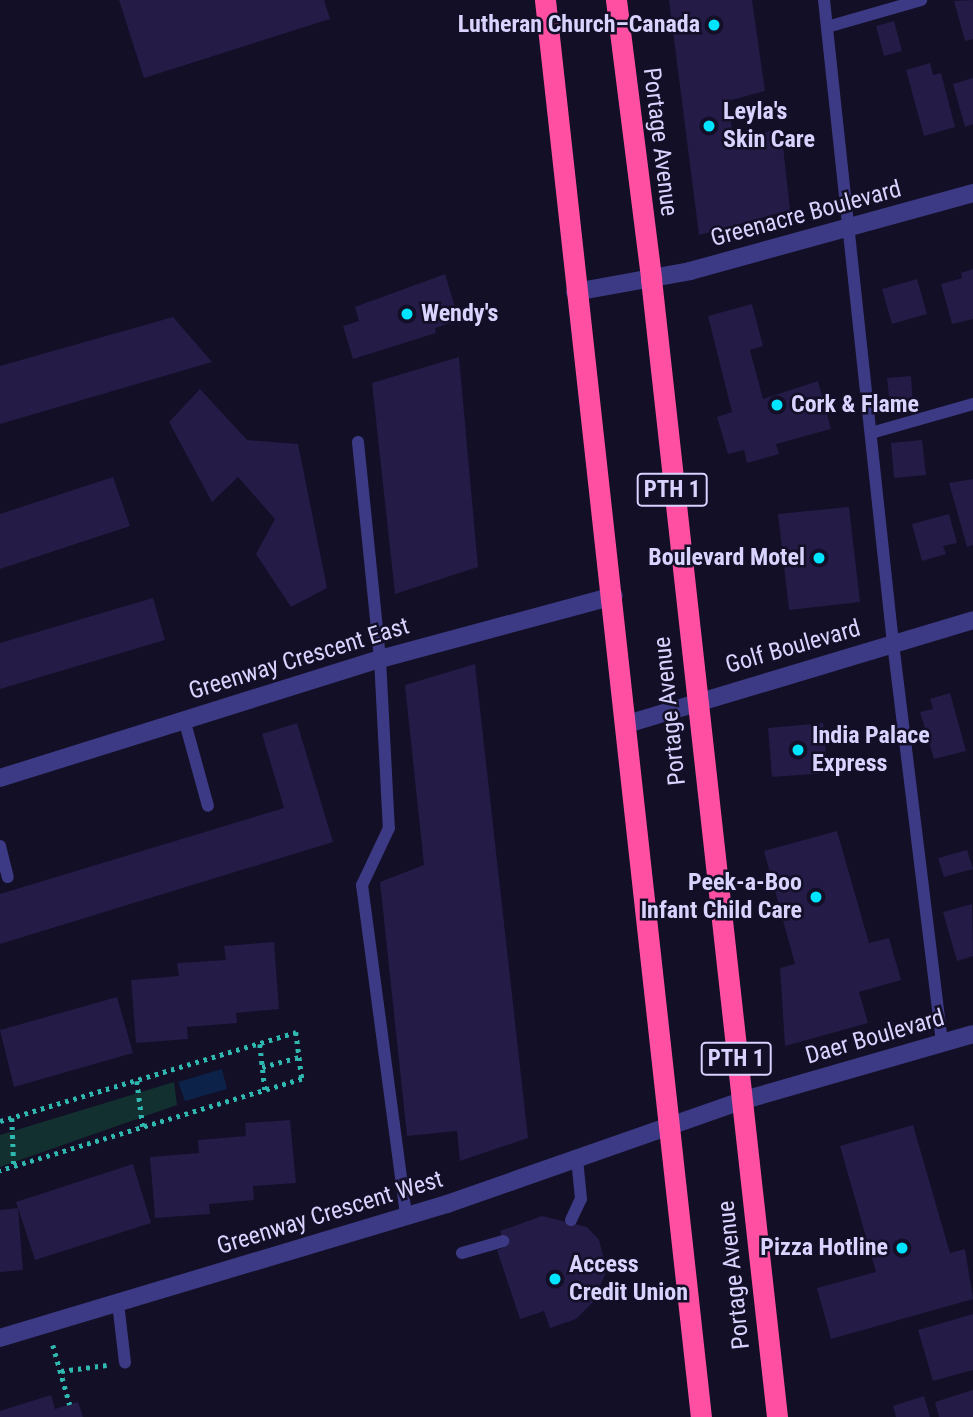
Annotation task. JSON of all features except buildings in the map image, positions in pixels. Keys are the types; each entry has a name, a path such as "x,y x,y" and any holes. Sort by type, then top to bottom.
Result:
{"highway":[{"name":"Portage Avenue","path":"545,0 575,292 614,596 701,1417"},
{"name":"Portage Avenue","path":"615,0 651,279 695,702 777,1417"}],"street":[{"name":"Greenacre Boulevard","path":"575,292 651,279 973,193"},
{"name":"Greenway Crescent East","path":"0,778 380,659 614,596"},
{"name":"Golf Boulevard","path":"627,724 973,620"},
{"name":"Daer Boulevard","path":"671,1126 741,1101 942,1043 972,1037"},
{"name":"Greenway Crescent West","path":"0,1338 406,1216 671,1126"}],"lane":[{"path":"824,0 893,643 942,1043"},
{"path":"827,27 921,0"},
{"path":"871,433 973,404"},
{"path":"358,442 380,659 390,828 362,885 406,1216"},
{"path":"184,719 208,806"},
{"path":"0,846 8,877"},
{"path":"571,1220 581,1199 577,1159"},
{"path":"462,1253 503,1241"},
{"path":"118,1303 125,1363"}],"path":[{"path":"0,1121 296,1032 302,1079 0,1171"},
{"path":"260,1044 265,1090"},
{"path":"262,1066 299,1057"},
{"path":"137,1081 143,1127"},
{"path":"12,1118 14,1167"},
{"path":"47,1324 70,1405"},
{"path":"61,1371 125,1363"}],"green space":[{"path":"174,1082 177,1105 0,1167 0,1135"}],"water":[{"path":"222,1069 227,1089 185,1101 178,1082"}],"place":[{"name":"Lutheran Church–Canada","path":"714,25"},
{"name":"Leyla's Skin Care","path":"709,126"},
{"name":"Wendy's","path":"407,314"},
{"name":"Cork & Flame","path":"777,405"},
{"name":"Boulevard Motel","path":"819,558"},
{"name":"India Palace Express","path":"798,750"},
{"name":"Peek-a-Boo Infant Child Care","path":"816,897"},
{"name":"Pizza Hotline","path":"902,1248"},
{"name":"Access Credit Union","path":"555,1279"}]}
